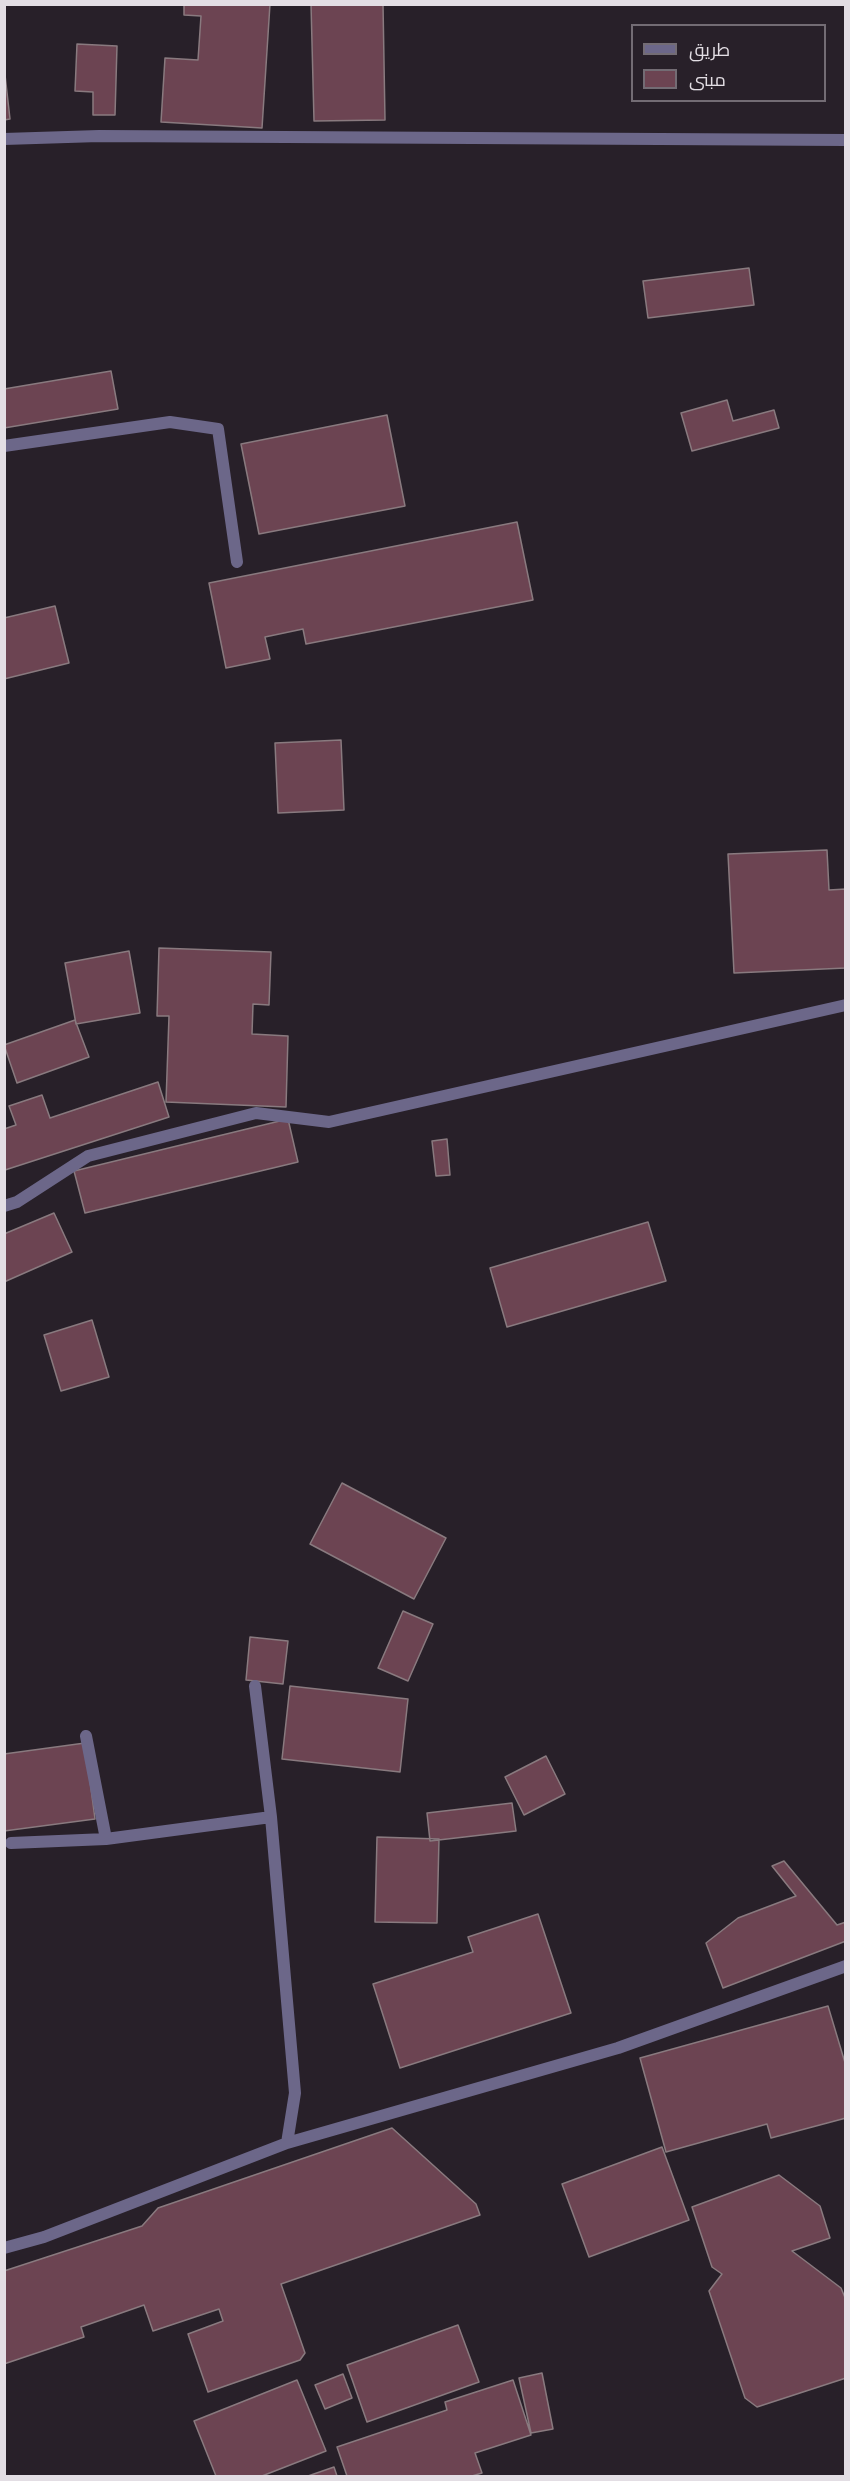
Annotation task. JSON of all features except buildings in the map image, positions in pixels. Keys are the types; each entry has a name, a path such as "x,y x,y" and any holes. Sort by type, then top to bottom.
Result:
{"street":[{"path":"4,139 99,136 846,140"},
{"path":"4,446 170,422 218,429 237,562"},
{"path":"4,1206 17,1202 88,1156 256,1113 329,1122 846,1005"},
{"path":"255,1686 271,1817 294,2093 287,2143"},
{"path":"86,1736 106,1839"},
{"path":"11,1843 106,1839 271,1817"},
{"path":"4,2248 44,2237 287,2143 618,2048 846,1966"}]}
